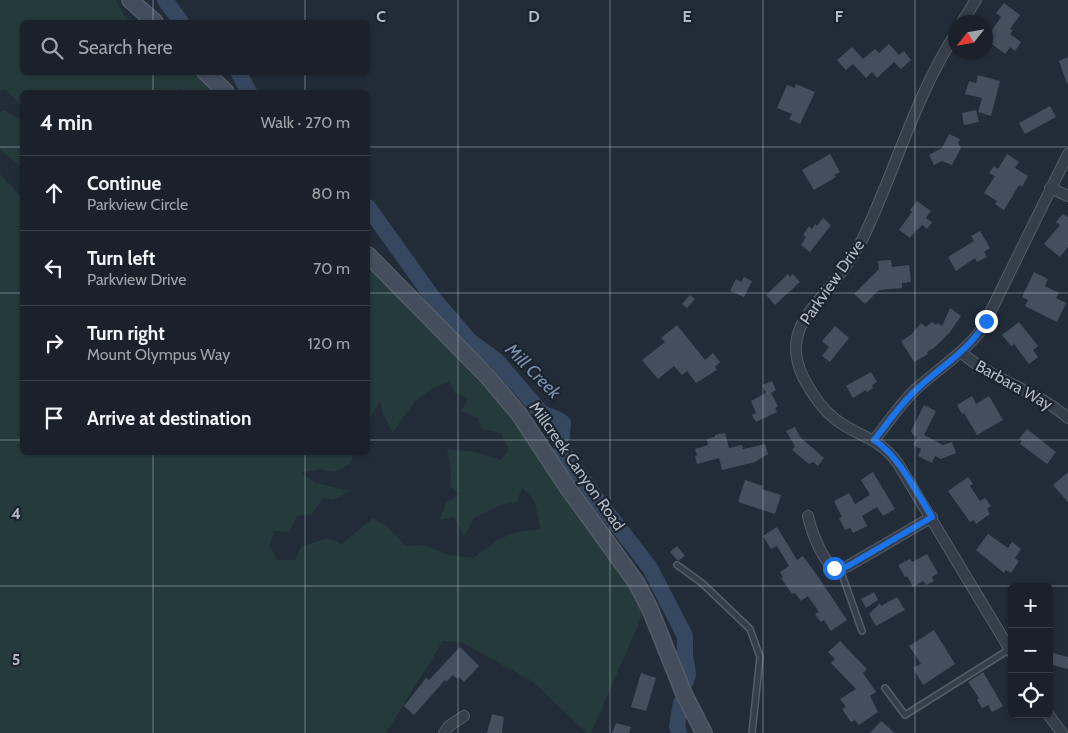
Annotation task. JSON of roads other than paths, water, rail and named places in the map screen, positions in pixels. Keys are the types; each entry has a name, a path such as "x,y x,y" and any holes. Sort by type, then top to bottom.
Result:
{"street":[{"path":"130,0 153,20"},
{"path":"966,15 976,0"},
{"name":"Parkview Drive","path":"948,46 940,59 920,104 862,240 855,254 804,318 798,334 796,350 802,376 817,401 836,419 874,440 888,451 897,462 932,517 1008,646"},
{"path":"208,75 224,90"},
{"path":"874,440 914,391 961,352 976,336 986,321 1068,154"},
{"path":"1050,188 1068,196"},
{"name":"Millcreek Canyon Road","path":"370,257 492,382 519,414 568,488 624,564 644,596 684,694 704,733"},
{"name":"Barbara Way","path":"961,352 978,367 1049,404 1068,418"},
{"path":"808,516 813,534 827,560 834,568 840,569 932,517"},
{"path":"444,733 449,726 464,716"},
{"path":"1051,718 1062,733"}],"lane":[{"path":"676,565 702,583 750,629 760,657 752,733"},
{"path":"840,569 862,631"},
{"path":"885,688 905,715 1008,653"}],"waterway":[{"name":"Mill Creek","path":"165,0 180,20"},
{"name":"Mill Creek","path":"240,75 248,90"},
{"name":"Mill Creek","path":"370,210 433,298 470,341 497,361 540,411 563,423 562,450 650,568 685,636 688,674 686,681"},
{"name":"Mill Creek","path":"679,733 677,726 681,703"}]}
